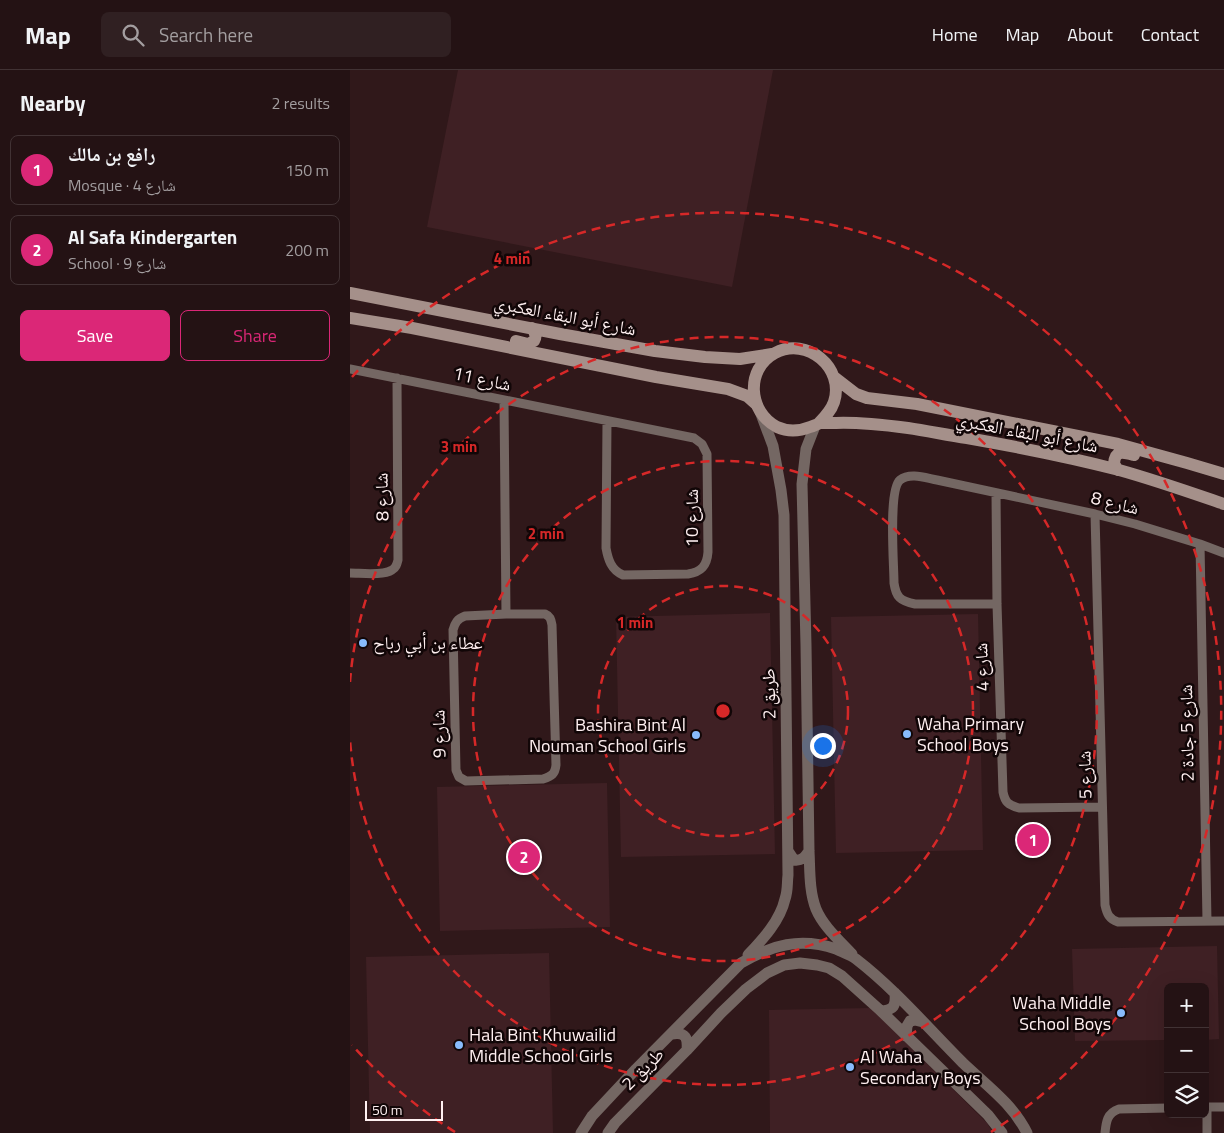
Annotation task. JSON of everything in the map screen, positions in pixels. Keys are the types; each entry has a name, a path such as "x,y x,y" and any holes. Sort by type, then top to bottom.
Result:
{"main road":[{"name":"شارع أبو البقاء العكبري","path":"350,293 655,351 740,359 774,353"},
{"path":"350,318 412,328 647,375 728,389 747,396 769,421 779,428 791,431 803,430 817,425 828,414 834,403 836,390 834,377 825,361 817,354 796,348 774,353 765,360 758,370 754,381 754,393 758,408"},
{"path":"412,328 433,325 528,344 532,343 536,338 536,333 532,328"},
{"name":"شارع أبو البقاء العكبري","path":"834,377 856,394 867,398 917,404 1118,444 1224,474"},
{"name":"شارع أبو البقاء العكبري","path":"817,425 848,423 909,428 1010,446 1118,470 1224,504"},
{"path":"1118,470 1114,464 1114,458 1118,453 1123,452 1180,467 1194,465"}],"street":[{"name":"شارع 11","path":"350,369 607,421"},
{"name":"شارع 8","path":"350,573 386,573 396,567 398,560 396,378"},
{"path":"504,401 506,614"},
{"name":"طريق 2","path":"581,1133 592,1116 768,933 782,908 787,891 784,515 773,446 758,408"},
{"name":"شارع 10","path":"607,421 694,438 702,444 707,454 708,552 706,563 700,570 688,574 623,575 611,565 606,548 607,421"},
{"name":"طريق 2","path":"817,425 806,449 802,484 810,884 816,909 823,921 855,958 895,993 963,1062 1010,1106 1027,1133"},
{"name":"شارع 8","path":"997,604 915,604 906,602 898,597 894,583 892,510 896,485 901,479 912,476 937,480 1096,514 1135,524 1224,553"},
{"name":"شارع 4","path":"996,493 997,604 1002,792 1004,799 1006,803 1019,808 1102,807"},
{"name":"شارع 5","path":"1096,514 1102,807 1105,905 1108,916 1118,922 1224,921"},
{"name":"شارع 5 جادة 2","path":"1200,544 1207,921"},
{"name":"شارع 9","path":"506,614 545,614 551,619 555,770 554,774 543,779 466,781 459,777 456,770 453,630 457,620 465,616 506,614"},
{"path":"786,645 790,638 794,637 801,638 806,645"},
{"path":"788,851 794,860 805,857 809,851"},
{"name":"طريق 2","path":"741,963 758,953 774,947 795,943 821,945 855,958"},
{"name":"طريق 2","path":"608,1133 615,1122 746,989 767,973 784,965 800,963 829,968 842,976 881,1011 988,1115 1002,1133"},
{"path":"881,1011 889,1010 893,1006 896,1001 895,993"},
{"path":"705,998 704,1010 708,1015 721,1013"},
{"path":"906,1036 907,1026 910,1021 923,1022"},
{"path":"672,1034 683,1034 688,1044 688,1050"},
{"path":"1209,1107 1224,1106"},
{"path":"1105,1133 1109,1116 1113,1111 1118,1109 1164,1108"},
{"path":"1207,1118 1208,1133"}],"shaded area":[{"path":"458,70 773,70 732,287 427,227"},
{"name":"Bashira Bint Al Nouman School Girls","path":"770,613 775,854 621,857 616,617"},
{"name":"Waha Primary School Boys","path":"978,614 983,850 836,853 831,617"},
{"path":"607,783 610,927 440,931 437,787"},
{"name":"Waha Middle School Boys","path":"1217,946 1219,1039 1209,1040 1209,983 1164,983 1164,1040 1075,1041 1072,949"},
{"name":"Hala Bint Khuwailid Middle School Girls","path":"549,953 553,1133 370,1133 366,957"},
{"name":"Al Waha Secondary Boys","path":"871,1008 987,1123 993,1133 770,1133 769,1010"}],"place":[{"name":"عطاء بن أبي رباح","path":"363,643"},
{"name":"Waha Primary School Boys","path":"907,734"},
{"name":"Bashira Bint Al Nouman School Girls","path":"696,735"},
{"name":"رافع بن مالك","path":"1033,840"},
{"name":"Al Safa Kindergarten","path":"524,857"},
{"name":"Waha Middle School Boys","path":"1121,1013"},
{"name":"Hala Bint Khuwailid Middle School Girls","path":"459,1045"},
{"name":"Al Waha Secondary Boys","path":"850,1067"}]}
